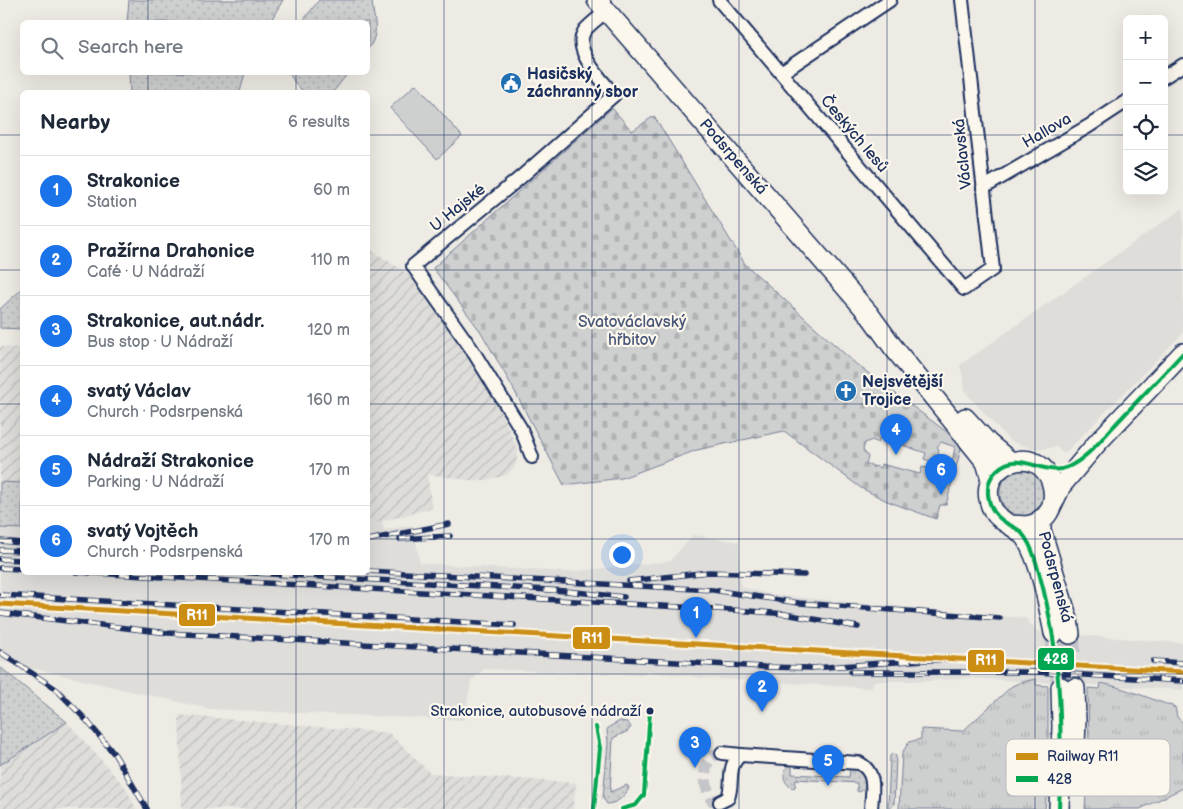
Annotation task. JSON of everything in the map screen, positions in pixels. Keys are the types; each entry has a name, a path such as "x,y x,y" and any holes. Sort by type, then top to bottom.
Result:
{"main road":[{"name":"Podsrpenská","path":"602,5 869,314 908,354 988,443 1011,462"},
{"name":"Podsrpenská","path":"869,314 893,347 986,462 991,479 988,488 991,506 996,514 1023,535 1032,549 1062,633 1068,620 1041,530 1054,494 1052,483 1047,473 1041,467"},
{"path":"1047,512 1061,486 1098,442 1181,357"},
{"path":"991,479 998,470 1018,460 1030,461 1050,469 1064,469 1098,442"},
{"name":"Podsrpenská","path":"1011,525 1027,526 1047,512"},
{"path":"1062,739 1068,687 1076,720 1075,739"},
{"path":"1059,796 1059,809"},
{"path":"1071,809 1072,796"}],"street":[{"name":"Českých lesů","path":"719,0 964,289"},
{"path":"781,73 890,0"},
{"name":"Václavská","path":"962,0 993,269 964,289"},
{"name":"U Hajské","path":"532,456 521,429 471,348 413,266 521,177 614,95 589,65 581,46 584,31 602,5"},
{"path":"1168,74 1183,65"},
{"name":"Hallova","path":"983,188 1089,126 1123,104"},
{"path":"722,753 853,762 864,765 872,776 871,809"},
{"path":"720,802 728,798 734,760 741,755"}],"shaded area":[{"path":"1183,208 1183,333 1064,454 1056,447 1042,449 1010,441 966,393 960,365"},
{"path":"370,249 421,282 496,400 518,450 516,465 507,475 474,481 427,474 432,508 370,524"},
{"path":"0,347 20,348 20,483 0,482"},
{"path":"382,521 384,530 413,525 420,563 568,572 670,561 693,535 739,542 741,587 772,595 1025,618 1039,632 1183,643 1183,690 967,678 931,681 874,681 871,688 704,678 649,672 643,675 484,669 471,681 464,720 210,709 0,661 0,528 20,529 20,575 370,575 370,524"},
{"path":"179,715 389,733 430,773 576,783 573,809 182,809"},
{"path":"67,722 126,788 136,809 0,809 0,765"}],"green space":[{"path":"129,0 283,0 271,20 127,20"},
{"path":"319,0 372,0 375,25 374,37 370,46 370,20 304,20"},
{"path":"129,75 244,75 241,90 130,90"},
{"path":"290,75 346,75 335,90 302,90 297,86"},
{"path":"416,84 462,136 437,159 390,108"},
{"name":"Svatováclavský hřbitov","path":"612,108 632,131 654,116 745,264 856,364 948,433 961,449 946,505 940,505 936,519 887,501 861,488 784,431 697,450 622,478 564,485 481,332 433,268","holes":["881,435 888,437 888,442 890,441 891,443 926,453 924,459 930,461 928,468 922,467 920,474 881,464 880,468 866,465 868,457 863,450 865,443 872,440 878,443","941,442 955,447 951,467 936,463 939,449 937,447"]},
{"path":"20,291 20,329 0,328 0,309"},
{"path":"1023,470 1036,474 1042,480 1046,493 1042,506 1036,512 1023,516 1010,512 1004,506 1000,493 1004,480 1010,474"},
{"path":"0,482 20,483 20,529 0,528"},
{"path":"0,667 67,722 0,765"},
{"path":"1036,679 1036,685 1048,686 1048,739 1006,739 1006,796 1046,796 1045,809 899,809 902,753 909,742 921,739 921,729 963,731 1012,686"},
{"path":"1101,683 1110,685 1175,707 1177,717 1183,723 1183,788 1170,794 1170,739 1089,739 1088,688 1100,689"},
{"path":"620,721 627,722 631,727 628,731 613,738 610,792 627,785 629,788 620,799 607,804 603,798 608,743 607,730"},
{"path":"893,753 896,756 894,805 888,807 890,756"},
{"path":"789,765 792,767 792,774 849,777 850,769 856,769 864,776 865,786 859,792 857,791 857,783 796,779 795,787 792,788 784,777 786,768"},
{"path":"1086,796 1167,796 1140,809 1085,809"}],"tunnel":[{"path":"1054,633 1061,687"},
{"path":"1070,634 1075,688"},
{"path":"720,802 712,800 707,787 705,772 710,759 722,753"}],"railway":[{"path":"370,540 449,524"},
{"path":"400,539 450,536"},
{"path":"0,541 20,543"},
{"path":"0,550 20,551"},
{"path":"0,559 20,560"},
{"path":"0,568 20,569"},
{"path":"370,571 713,590 799,603 1000,618"},
{"path":"629,581 709,572 804,575"},
{"path":"128,575 749,611 785,614 858,627"},
{"path":"289,575 566,591 624,597"},
{"path":"0,595 514,625"},
{"path":"0,613 168,633 764,667 812,668 925,660 982,660"},
{"path":"0,652 56,689 88,722 115,755 147,809"},
{"path":"1153,661 1183,663"},
{"path":"851,672 1036,672 1183,681"}],"rail line":[{"name":"R11","path":"0,604 1183,672"}],"transit line":[{"name":"428","path":"1061,739 1055,652 1044,590 1035,559 1026,538 1021,532 1002,520 993,510 988,496 989,482 997,470 1006,464 1014,462 1023,462 1050,469 1059,469 1075,464 1092,449 1183,353"},
{"name":"428","path":"622,809 636,805 644,795 650,711"},
{"name":"428","path":"594,809 600,748 596,727"},
{"name":"428","path":"1059,796 1059,809"}],"place":[{"name":"Hasičský záchranný sbor","path":"511,83"},
{"name":"Nejsvětější Trojice","path":"846,391"},
{"name":"svatý Václav","path":"896,455"},
{"name":"svatý Vojtěch","path":"941,495"},
{"name":"Strakonice","path":"696,638"},
{"name":"Strakonice, autobusové nádraží","path":"650,711"},
{"name":"Pražírna Drahonice","path":"762,712"},
{"name":"Strakonice, aut.nádr.","path":"695,768"},
{"name":"Nádraží Strakonice","path":"828,786"}]}
